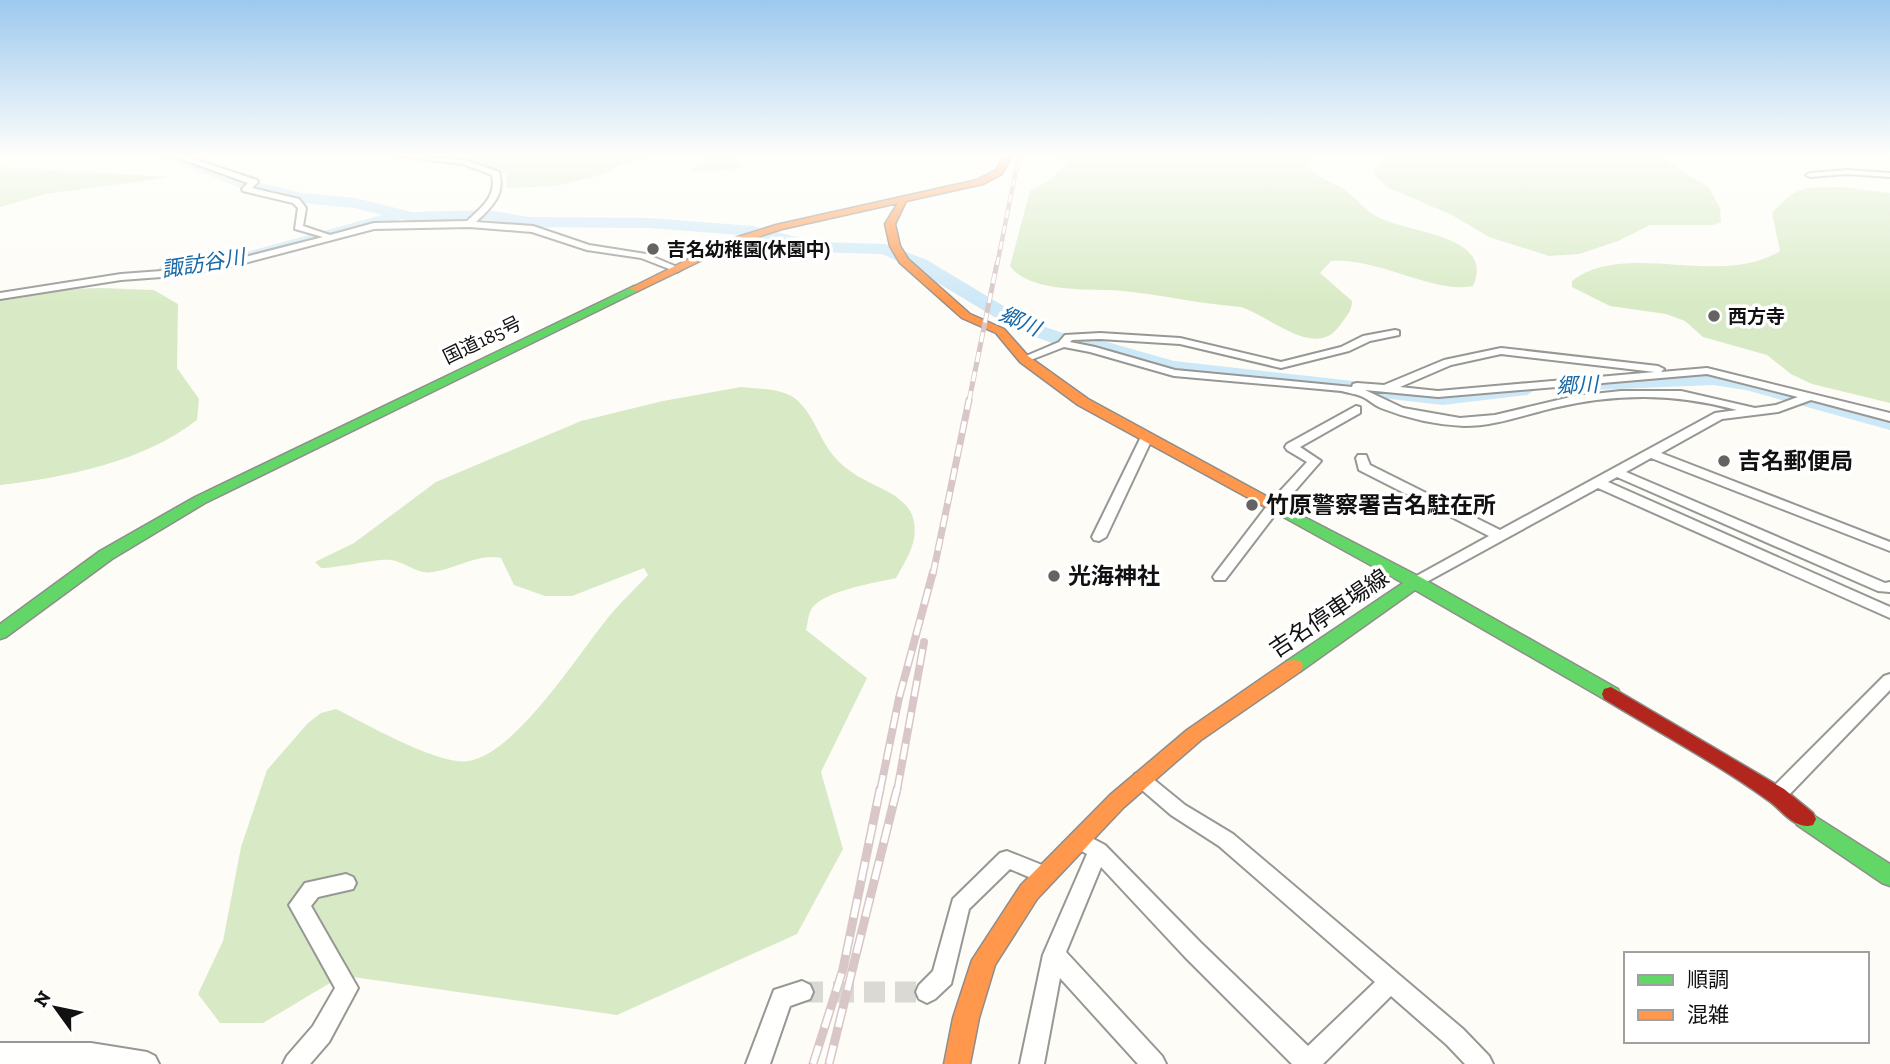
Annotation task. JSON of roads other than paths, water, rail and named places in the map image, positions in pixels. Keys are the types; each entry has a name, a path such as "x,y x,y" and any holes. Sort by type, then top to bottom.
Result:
{"main road":[{"name":"国道185号","path":"0,633 106,555 200,500 749,236 765,230 880,205"},
{"name":"吉名停車場線","path":"899,205 890,224 898,252 966,316 1000,331 1024,359 1103,415 1416,582 1246,698 1141,779 1089,846 1045,875 1015,910 984,960 966,1018 957,1064"},
{"path":"1416,582 1646,714 1777,795 1820,831 1890,876"}],"street":[{"path":"299,205 302,208 298,227 330,235"},
{"path":"475,218 485,205"},
{"path":"0,296 237,262 330,235 374,226 475,218 533,229 587,247 643,256 677,269"},
{"path":"1024,359 1065,342 1101,336 1180,341 1286,365 1345,349 1367,338 1395,333"},
{"path":"1065,342 1174,373 1438,394 1707,371 1805,398 1890,417"},
{"path":"1382,390 1448,362 1501,352 1676,372"},
{"path":"1331,386 1366,394 1369,400 1382,405 1454,421 1494,418 1585,398 1654,393 1695,397 1759,412"},
{"path":"1416,582 1708,420 1730,413 1759,412 1805,398"},
{"path":"1220,577 1275,505 1315,461 1291,447 1356,410"},
{"path":"1099,537 1146,439"},
{"path":"1649,453 1890,547"},
{"path":"1362,458 1364,467 1500,536"},
{"path":"1615,472 1883,588 1890,587"},
{"path":"1597,482 1890,613"},
{"path":"1777,795 1890,680"},
{"path":"1141,779 1178,810 1226,840 1455,1037 1481,1064"},
{"path":"1032,1064 1054,956 1089,846 1308,1063 1390,982"},
{"path":"928,992 943,977 960,905 1007,859 1045,875"},
{"path":"295,1064 321,1034 347,988 299,905 312,889 346,883"},
{"path":"1054,956 1154,1064"},
{"path":"758,1064 782,998 802,992"},
{"path":"0,1055 91,1055 147,1064"}],"waterway":[{"name":"郷川","path":"362,205 412,217 487,215 529,222 649,223 753,231 816,247 885,249 920,264 1023,326 1059,339 1100,346 1172,367 1443,398 1527,388"},
{"name":"諏訪谷川","path":"167,271 241,259 399,215"},
{"name":"郷川","path":"1592,383 1713,378 1748,383 1890,423"}],"tunnel":[{"path":"802,992 927,992"}],"railway":[{"path":"997,265 1009,205"},
{"path":"969,401 997,263"},
{"path":"933,574 969,400"},
{"path":"880,791 899,698 933,572"},
{"path":"897,791 924,642"},
{"path":"813,1064 843,969 880,789"},
{"path":"829,1064 897,789"}],"place":[{"name":"吉名幼稚園(休園中)","path":"653,249"},
{"name":"西方寺","path":"1714,316"},
{"name":"吉名郵便局","path":"1724,461"},
{"name":"竹原警察署吉名駐在所","path":"1252,505"},
{"name":"光海神社","path":"1054,576"}]}
